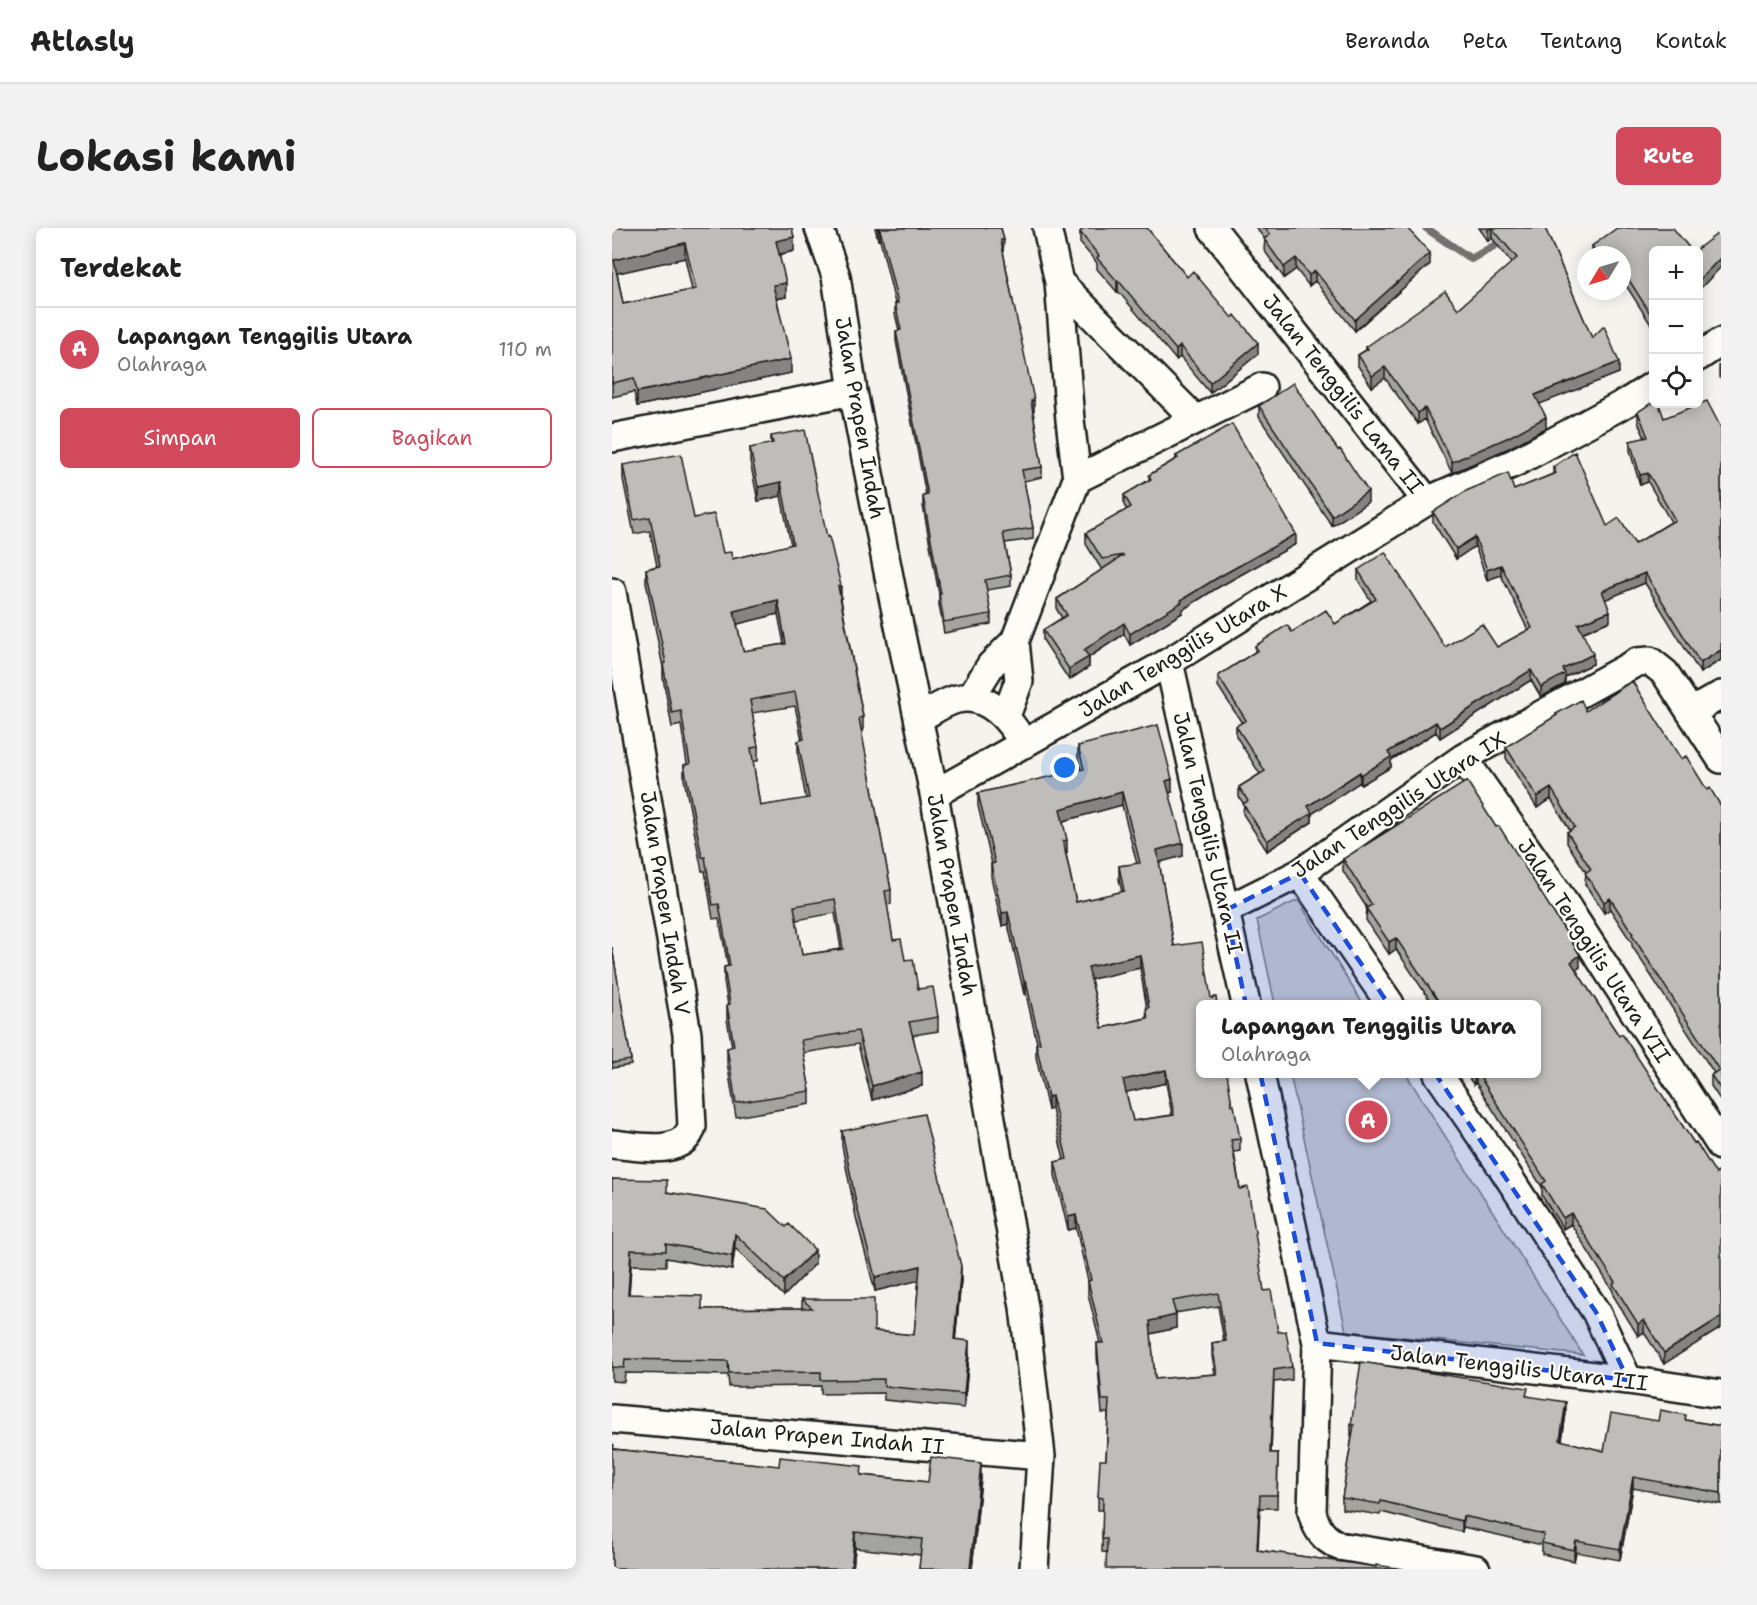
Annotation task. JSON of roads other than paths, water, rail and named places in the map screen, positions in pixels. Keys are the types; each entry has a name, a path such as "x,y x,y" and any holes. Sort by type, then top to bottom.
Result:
{"street":[{"name":"Jalan Prapen Indah","path":"819,228 836,276 853,391 934,794 1024,1307 1041,1456 1034,1569"},
{"path":"971,697 988,668 1015,641 1077,479 1059,282 1047,228"},
{"name":"Jalan Tenggilis Lama II","path":"1212,228 1427,501 1516,462 1629,401 1649,388"},
{"path":"1059,282 1195,419"},
{"path":"1703,354 1721,342"},
{"path":"1077,479 1262,387"},
{"path":"612,438 853,391"},
{"name":"Jalan Tenggilis Utara X","path":"934,794 1169,662 1427,501"},
{"name":"Jalan Prapen Indah V","path":"612,592 620,677 687,1034 692,1126 690,1134 675,1145 665,1147 612,1144"},
{"path":"1006,716 1019,681 1015,641"},
{"name":"Jalan Tenggilis Utara IX","path":"1226,910 1300,873 1463,758 1637,662 1650,661 1665,672 1692,712"},
{"name":"Jalan Tenggilis Utara II","path":"1169,662 1245,1000"},
{"path":"1721,695 1692,712 1721,759"},
{"path":"919,718 955,699 971,697 1006,716 1023,744"},
{"name":"Jalan Tenggilis Utara VII","path":"1463,758 1557,892 1721,1146"},
{"path":"1300,873 1387,1000"},
{"path":"1261,1078 1317,1343 1312,1512 1319,1531 1326,1540 1339,1546 1476,1569"},
{"path":"1441,1078 1500,1164 1596,1312 1628,1380"},
{"name":"Jalan Tenggilis Utara III","path":"1317,1343 1628,1380 1721,1394"},
{"name":"Jalan Prapen Indah II","path":"612,1419 1041,1456"}],"waterway":[{"path":"1426,228 1471,259 1504,240"}],"place":[{"name":"Lapangan Tenggilis Utara","path":"1368,1120"}]}
